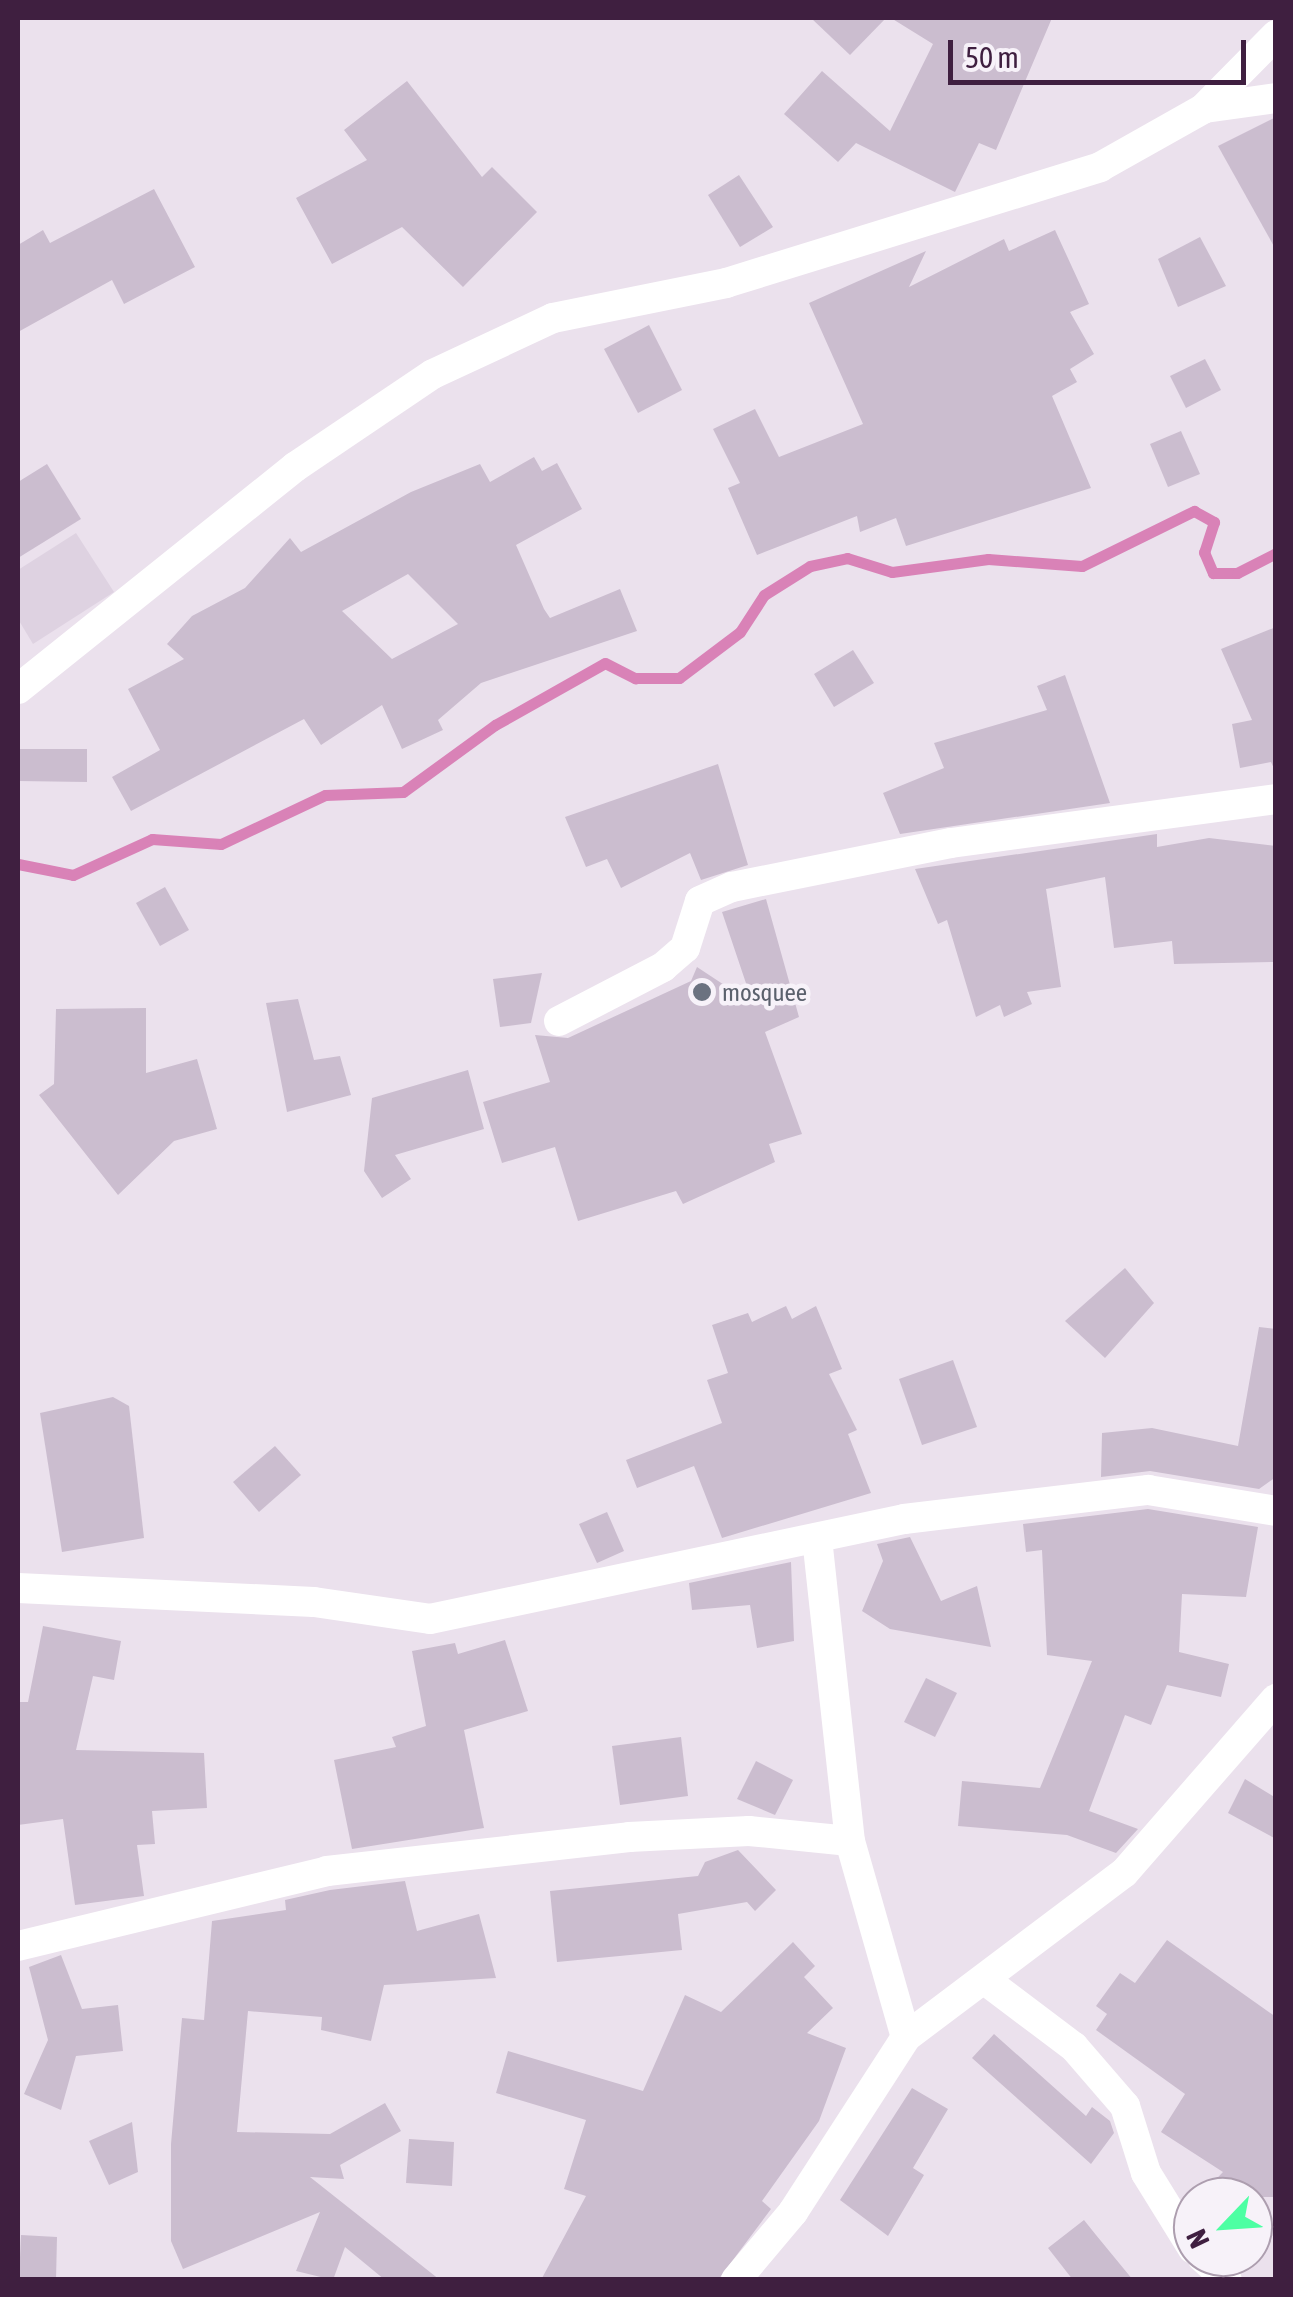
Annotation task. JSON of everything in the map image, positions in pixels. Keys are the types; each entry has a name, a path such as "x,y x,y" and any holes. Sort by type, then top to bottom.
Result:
{"street":[{"path":"18,689 296,467 434,374 553,318 726,283 1100,167 1203,109 1276,34"},
{"path":"1203,109 1276,98"},
{"path":"559,1021 662,967 685,948 700,901 732,888 951,843 1276,799"},
{"path":"18,1588 314,1602 430,1618 817,1538 1148,1490 1276,1511"},
{"path":"817,1538 850,1841 906,2038"},
{"path":"736,2280 792,2212 906,2038 1124,1872 1276,1698"},
{"path":"18,1946 326,1870 628,1837 749,1831 850,1841"},
{"path":"984,1980 1074,2047 1125,2106 1146,2173 1173,2217"}],"shaded area":[{"path":"76,533 114,592 33,644 18,619 18,570"}],"building":[{"path":"811,18 886,18 850,55"},
{"path":"891,18 1052,18 996,150 979,143 955,192 856,143 838,162 784,114 822,71 890,131 933,44"},
{"path":"407,81 482,177 492,167 537,212 463,287 402,227 332,264 296,198 367,160 344,130"},
{"path":"1276,117 1276,250 1218,146"},
{"path":"739,175 773,227 740,247 708,195"},
{"path":"154,189 195,267 124,304 112,280 18,332 18,245 43,230 50,243"},
{"path":"1055,230 1089,304 1070,312 1094,354 1070,369 1077,382 1052,396 1091,488 906,546 896,518 860,532 857,516 757,555 728,488 740,483 713,429 755,409 779,457 863,424 809,303 926,251 909,287 1004,239 1009,251"},
{"path":"1200,237 1226,286 1178,307 1158,259"},
{"path":"649,325 682,390 638,413 604,349"},
{"path":"1205,359 1221,390 1186,408 1170,376"},
{"path":"1181,431 1200,474 1168,487 1150,444"},
{"path":"534,457 542,471 557,463 582,509 516,545 544,609 550,618 620,589 637,631 481,683 438,720 443,730 402,749 382,705 321,745 304,719 131,811 112,777 160,750 128,689 184,659 167,644 192,616 245,588 290,538 301,552 411,492 480,464 490,482","holes":["408,574 458,624 392,659 342,611"]},
{"path":"47,464 81,519 18,558 18,482"},
{"path":"1276,627 1276,773 1271,762 1240,768 1232,724 1252,720 1221,649"},
{"path":"853,650 874,683 834,707 814,674"},
{"path":"1065,675 1110,803 900,834 883,793 944,768 934,743 1047,710 1037,686"},
{"path":"18,749 87,749 87,782 18,781"},
{"path":"718,764 748,865 701,880 690,853 621,888 607,859 586,867 565,817"},
{"path":"1157,834 1157,847 1209,838 1276,846 1275,962 1174,964 1172,941 1114,948 1105,877 1046,889 1061,987 1027,992 1032,1004 1004,1017 1000,1005 976,1017 947,920 938,924 915,869"},
{"path":"165,887 189,930 160,946 136,903"},
{"path":"766,899 799,1017 765,1032 802,1134 769,1144 775,1162 683,1204 676,1191 578,1221 555,1147 502,1163 483,1102 550,1082 535,1035 568,1038 691,981 697,967 753,1004 722,912"},
{"path":"542,973 531,1023 500,1027 493,979"},
{"path":"298,999 314,1060 340,1056 351,1095 287,1112 266,1003"},
{"path":"146,1008 146,1073 197,1059 217,1129 174,1141 118,1195 39,1095 54,1084 56,1009"},
{"path":"468,1070 484,1129 395,1155 411,1179 382,1198 364,1171 372,1098"},
{"path":"1125,1268 1154,1303 1105,1358 1065,1321"},
{"path":"786,1306 792,1319 816,1306 842,1369 829,1374 857,1430 848,1434 871,1493 722,1538 694,1466 637,1488 626,1460 722,1423 707,1380 728,1373 712,1325 748,1313 752,1322"},
{"path":"1259,1327 1276,1329 1276,1477 1259,1489 1150,1471 1101,1477 1102,1433 1152,1428 1238,1446"},
{"path":"953,1360 977,1427 922,1445 899,1379"},
{"path":"113,1397 129,1406 144,1538 62,1552 40,1413"},
{"path":"275,1446 301,1475 259,1512 233,1482"},
{"path":"1148,1509 1258,1527 1246,1597 1182,1594 1179,1652 1229,1664 1221,1697 1167,1685 1151,1725 1125,1715 1089,1811 1138,1829 1116,1853 1067,1835 958,1826 962,1781 1040,1788 1092,1661 1047,1655 1042,1550 1026,1552 1023,1524"},
{"path":"607,1512 624,1551 597,1563 579,1524"},
{"path":"910,1537 941,1601 977,1586 991,1647 890,1629 862,1611 883,1561 877,1544"},
{"path":"791,1562 794,1641 757,1648 750,1605 692,1610 689,1583"},
{"path":"43,1626 121,1641 114,1680 93,1676 76,1750 204,1753 207,1808 152,1811 155,1844 137,1845 144,1896 75,1905 63,1819 18,1825 18,1702 28,1702"},
{"path":"505,1640 528,1711 464,1730 484,1828 352,1849 334,1760 396,1747 392,1737 426,1726 412,1651 455,1643 458,1654"},
{"path":"926,1678 957,1693 935,1737 904,1722"},
{"path":"681,1737 688,1796 620,1805 612,1746"},
{"path":"756,1761 793,1780 775,1815 737,1799"},
{"path":"1245,1779 1276,1798 1276,1839 1228,1813"},
{"path":"738,1850 776,1890 755,1911 747,1902 678,1914 682,1950 557,1962 550,1891 698,1876 705,1862"},
{"path":"405,1881 417,1931 479,1914 496,1978 384,1985 371,2041 321,2030 322,2017 248,2011 237,2132 330,2134 385,2103 401,2131 340,2165 344,2179 310,2177 440,2280 385,2280 345,2247 333,2280 296,2271 320,2212 183,2269 171,2241 171,2144 182,2018 204,2020 212,1921 286,1910 285,1900 330,1890"},
{"path":"1167,1940 1276,2017 1276,2197 1273,2177 1218,2177 1223,2172 1161,2132 1185,2094 1096,2030 1107,2014 1096,2006 1120,1973 1135,1983"},
{"path":"793,1942 815,1966 804,1977 833,2008 807,2033 846,2048 819,2121 762,2201 771,2209 718,2280 541,2280 586,2196 564,2189 586,2120 496,2093 508,2051 643,2091 685,1995 721,2012"},
{"path":"61,1955 82,2009 118,2005 123,2051 76,2056 61,2110 24,2094 48,2040 29,1967"},
{"path":"994,2034 1086,2116 1092,2107 1110,2121 1114,2133 1091,2164 972,2058"},
{"path":"912,2088 948,2109 913,2168 924,2175 888,2236 840,2200"},
{"path":"132,2122 138,2172 109,2185 89,2141"},
{"path":"409,2139 454,2142 452,2186 406,2183"},
{"path":"1084,2220 1133,2280 1073,2280 1048,2248"},
{"path":"21,2235 57,2237 56,2280 19,2280"}],"waterway":[{"path":"18,864 73,875 152,839 221,844 325,795 403,792 495,725 605,663 635,678 679,678 740,632 764,595 810,566 847,558 892,572 988,559 1082,566 1194,511 1214,522 1204,552 1213,573 1237,573 1276,553"}],"place":[{"name":"mosquee","path":"702,992"}]}
